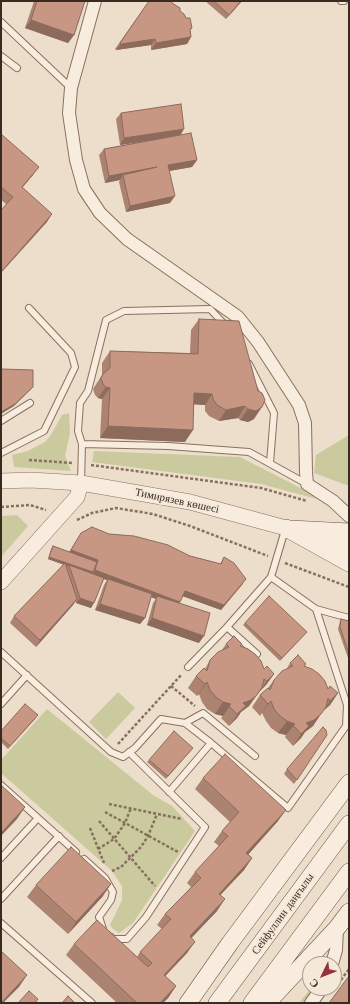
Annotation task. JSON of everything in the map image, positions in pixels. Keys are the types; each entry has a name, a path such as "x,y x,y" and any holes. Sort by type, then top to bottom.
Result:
{"main road":[{"path":"286,528 349,532"},
{"path":"286,528 349,563"},
{"path":"188,1003 230,943 349,783"},
{"name":"Сейфуллин даңғылы","path":"218,1003 349,824"},
{"path":"252,1003 349,872"},
{"path":"267,1003 337,928 349,912"}],"street":[{"path":"95,1 71,88 69,113 76,160 84,189 100,213 127,239 238,317 258,342 299,405 305,422 307,484 333,501 349,516"},
{"name":"Тимирязев көшесі","path":"1,481 31,480 81,483 190,502 286,528 349,548"},
{"path":"1,582 76,497 81,483"},
{"path":"334,956 337,928"},
{"path":"311,1003 320,996"}],"lane":[{"path":"1,22 71,88"},
{"path":"1,56 17,68"},
{"path":"1,454 44,431 75,368 71,353 29,308"},
{"path":"81,483 82,444 78,431 80,403 88,391 106,320 124,311 210,309 230,329"},
{"path":"247,360 274,413 270,463"},
{"path":"1,421 30,403"},
{"path":"82,444 168,446 249,452 307,484"},
{"path":"188,667 227,627 271,576 275,559 286,528"},
{"path":"271,576 316,609 349,618"},
{"path":"1,652 111,752 123,757 135,748 161,719 185,723 288,808 346,726 347,705 316,609"},
{"path":"227,627 256,654"},
{"path":"1,704 27,675"},
{"path":"185,723 203,713 256,756"},
{"path":"169,792 211,743"},
{"path":"1,785 105,878 113,892 111,900 99,918 102,929 113,939 127,939 146,918 205,827 129,752"},
{"path":"1,858 38,818"},
{"path":"1,899 59,836"},
{"path":"1,923 92,1003"}],"path":[{"path":"29,460 81,464 261,488 314,503"},
{"path":"1,507 30,505 48,511"},
{"path":"77,520 92,512 116,508 153,514 190,526 349,587"},
{"path":"111,752 188,667"},
{"path":"171,686 203,713"},
{"path":"109,804 201,823"},
{"path":"98,850 114,839 125,823 131,808"},
{"path":"105,812 186,857"},
{"path":"108,873 121,867 141,847 148,836 157,814"},
{"path":"99,821 162,894"},
{"path":"90,828 106,867"}],"green space":[{"path":"69,413 70,433 65,456 71,471 14,467 12,455 28,451 45,442 51,435 62,415"},
{"path":"349,435 349,486 314,473 316,455"},
{"path":"94,451 240,457 328,502 261,484 92,462"},
{"path":"17,515 28,526 1,557 1,516"},
{"path":"118,692 135,708 106,739 89,722"},
{"path":"47,709 153,795 172,806 195,831 133,923 119,933 110,925 122,900 122,886 112,871 1,773 1,760"},
{"path":"305,996 312,996 307,1003 299,1003"}],"building":[{"path":"37,1 85,1 74,35 31,20"},
{"path":"149,1 171,1 180,8 180,11 186,18 190,18 192,28 190,29 191,37 156,43 155,39 121,44 120,43"},
{"path":"214,1 241,1 229,15"},
{"path":"181,104 184,129 124,138 121,113"},
{"path":"191,133 197,160 168,165 175,196 130,206 123,175 157,167 109,176 104,149"},
{"path":"1,134 39,167 22,187 52,214 1,272 1,210 13,197 1,187"},
{"path":"199,319 239,321 258,391 262,393 265,400 262,407 256,411 248,409 245,406 226,410 217,405 212,394 194,393 193,430 108,426 110,388 103,384 101,378 110,368 110,351 198,354"},
{"path":"1,369 33,370 33,387 15,404 1,412"},
{"path":"92,527 109,534 134,536 168,545 190,556 221,564 224,557 234,563 246,579 224,605 185,591 180,602 95,570 98,560 71,550 81,533"},
{"path":"53,546 97,562 93,572 49,557"},
{"path":"65,563 77,599 40,640 14,616"},
{"path":"69,565 104,578 94,603 80,598"},
{"path":"108,579 152,594 145,618 100,604"},
{"path":"157,596 210,613 204,636 152,618"},
{"path":"269,596 307,632 282,658 245,623"},
{"path":"341,619 349,621 349,654 340,627"},
{"path":"234,636 242,644 240,646 255,654 261,661 264,669 267,666 274,674 267,681 264,679 262,687 257,695 251,700 243,703 246,706 237,714 229,706 231,704 223,702 216,697 210,690 207,682 205,684 196,676 204,668 207,671 210,660 218,652 229,647 226,644"},
{"path":"298,655 306,664 304,666 319,674 325,681 328,689 330,686 338,693 330,701 328,698 326,707 321,714 314,720 306,723 309,726 301,734 293,725 295,724 280,716 274,709 271,701 268,704 260,695 268,688 270,690 274,680 282,671 293,666 290,663"},
{"path":"25,704 38,715 10,746 1,738 1,731"},
{"path":"323,727 326,730 327,735 297,780 287,769"},
{"path":"174,731 193,748 168,776 149,760"},
{"path":"225,754 286,810 246,853 252,858 219,894 225,899 190,936 195,942 164,975 176,986 160,1003 137,1003 74,944 97,920 148,967 152,963 140,952 171,919 165,914 201,878 195,872 228,836 222,831 239,812 203,778"},
{"path":"1,785 25,807 1,833"},
{"path":"71,847 111,884 76,922 36,885"},
{"path":"1,951 27,975 1,1003"},
{"path":"349,976 349,1003 329,1003 334,996 342,996 342,985"},
{"path":"29,991 38,999 35,1003 18,1003"},
{"path":"68,996 75,1003 62,1003"}]}
